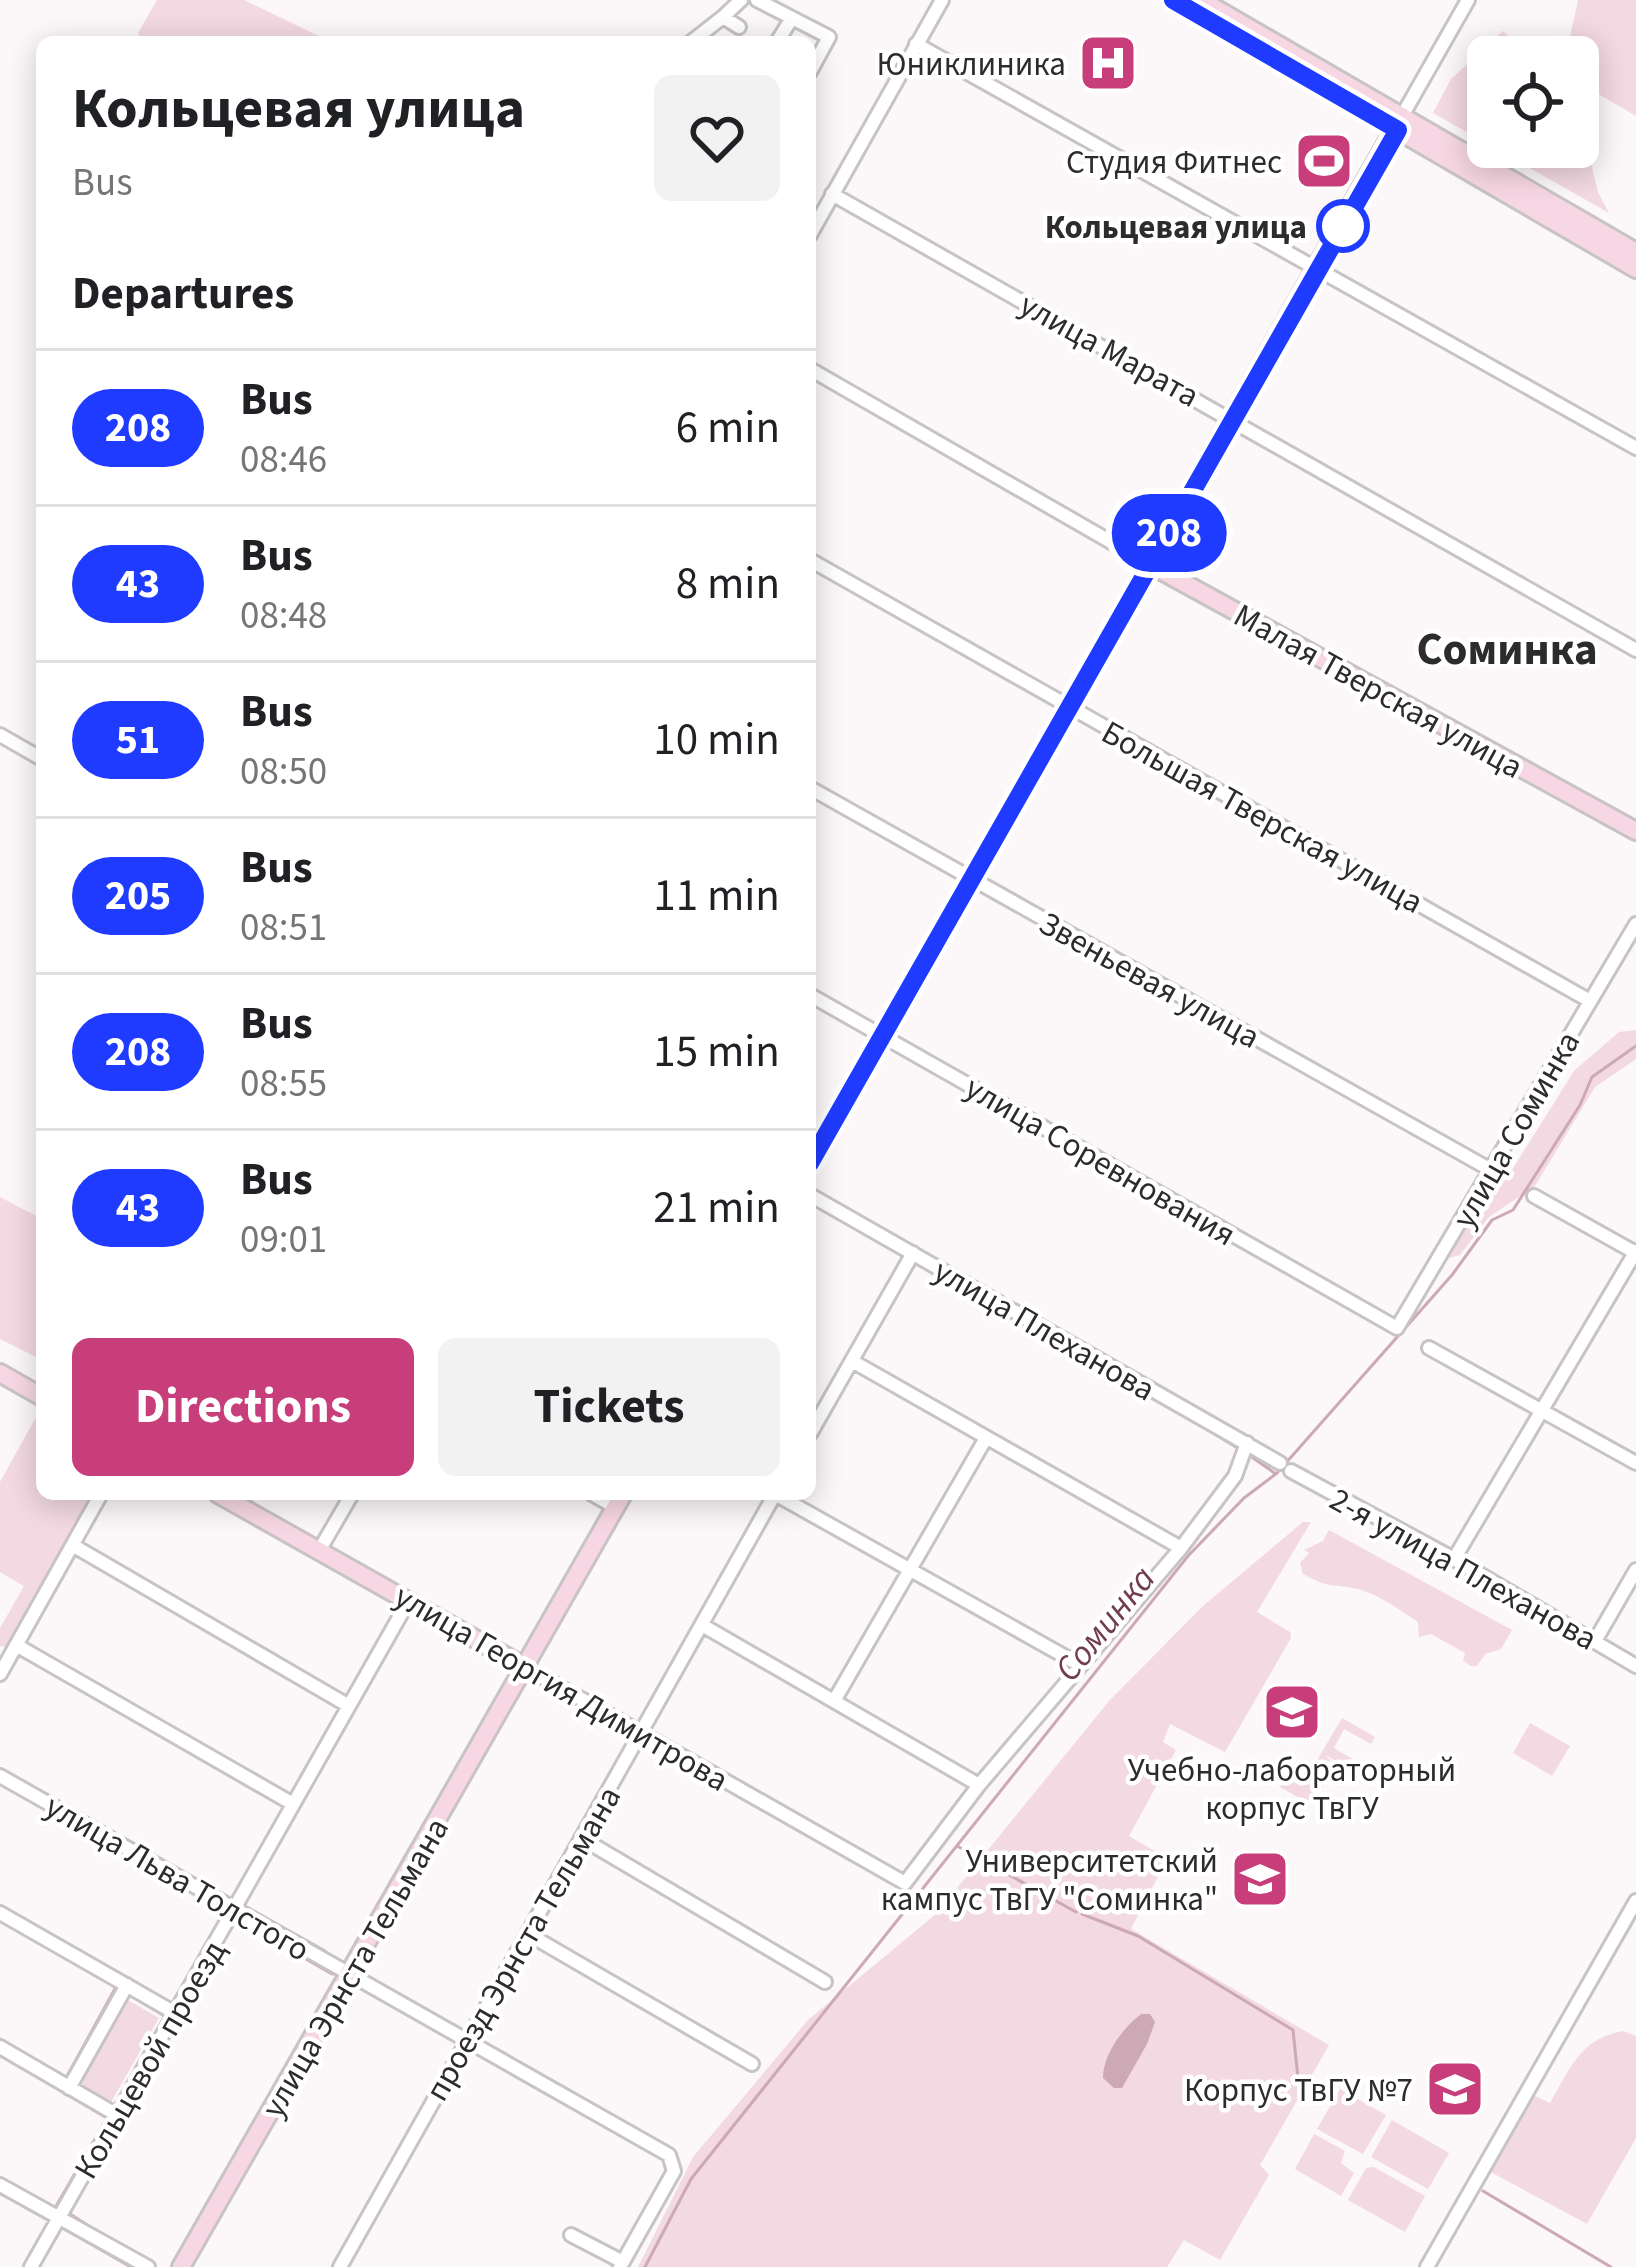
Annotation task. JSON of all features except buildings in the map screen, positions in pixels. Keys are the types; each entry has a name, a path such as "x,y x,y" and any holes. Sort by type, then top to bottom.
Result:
{"main road":[{"path":"1173,0 1636,252"},
{"path":"1201,0 1636,269"},
{"path":"816,1152 1400,123"},
{"name":"Малая Тверская улица","path":"1150,565 1636,832"},
{"path":"0,1373 36,1394"},
{"name":"улица Георгия Димитрова","path":"229,1500 525,1667"},
{"path":"525,1667 619,1501"},
{"name":"улица Эрнста Тельмана","path":"182,2267 525,1667"}],"street":[{"path":"704,36 740,0"},
{"path":"757,0 829,37 816,61"},
{"path":"816,224 942,0"},
{"path":"1400,123 1468,0"},
{"path":"723,17 739,27"},
{"path":"780,36 791,18"},
{"path":"916,44 1636,448"},
{"name":"улица Марата","path":"832,194 1636,650"},
{"name":"Малая Тверская улица","path":"816,372 1150,565"},
{"name":"Большая Тверская улица","path":"816,563 1590,1001"},
{"path":"0,735 36,756"},
{"name":"Звеньевая улица","path":"816,791 1491,1170"},
{"name":"улица Соминка","path":"1391,1324 1397,1328 1636,924"},
{"name":"улица Соревнования","path":"816,998 1391,1324"},
{"path":"1454,1559 1636,1252 1534,1196"},
{"name":"улица Плеханова","path":"816,1198 1286,1467"},
{"path":"816,1424 913,1253"},
{"path":"1429,1348 1636,1463"},
{"path":"852,1361 1181,1548"},
{"path":"834,1701 986,1438"},
{"path":"702,1625 979,1785 1181,1548 1235,1476 1247,1443"},
{"name":"2-я улица Плеханова","path":"1286,1467 1636,1666"},
{"path":"0,1674 98,1500"},
{"path":"320,1549 349,1500"},
{"name":"проезд Эрнста Тельмана","path":"340,2267 772,1500"},
{"path":"786,1500 1080,1665"},
{"path":"74,1546 349,1706"},
{"path":"1595,1641 1636,1570"},
{"name":"Кольцевой проезд","path":"31,2267 409,1600"},
{"path":"16,1645 293,1804"},
{"name":"улица Георгия Димитрова","path":"525,1667 905,1882 979,1785"},
{"name":"улица Льва Толстого","path":"0,1776 669,2155 674,2171 622,2264"},
{"path":"581,1838 825,1982"},
{"path":"1427,2267 1636,1901"},
{"path":"0,1913 175,2013"},
{"path":"528,1934 752,2064"},
{"path":"69,2087 127,1985"},
{"path":"0,2047 117,2115"},
{"path":"0,2185 148,2267"},
{"path":"571,2235 622,2264"}],"shaded area":[{"path":"157,0 244,0 319,36 139,36"},
{"path":"1578,0 1636,0 1636,116 1599,94 1599,36 1570,36"},
{"path":"1467,64 1467,132 1433,113 1451,79"},
{"path":"1530,168 1592,168 1609,213"},
{"path":"1636,1030 1636,1059 1595,1087 1535,1186 1489,1217 1460,1255 1449,1258 1480,1201 1512,1170 1574,1071 1619,1032"},
{"path":"0,1197 36,1216 36,1357 0,1339"},
{"path":"36,1417 36,1500 92,1500 7,1647 0,1646 0,1628 24,1586 0,1572 0,1482"},
{"path":"1303,1522 1311,1522 1257,1612 1290,1632 1291,1638 1225,1752 1170,1724 1163,1742 1176,1750 1129,1836 1163,1856 1165,1863 1131,1929 1329,2045 1260,2165 1269,2175 1220,2260 1184,2240 1167,2267 638,2267 693,2157 808,2020 936,1914 1109,1701 1203,1606"},
{"path":"1329,1530 1512,1630 1501,1649 1470,1666 1463,1660 1465,1653 1431,1634 1419,1637 1418,1622 1381,1599 1303,1574 1300,1563 1309,1553 1304,1550 1323,1541"},
{"path":"1342,1718 1375,1737 1371,1744 1344,1729 1334,1748 1359,1763 1354,1771 1325,1755 1331,1771 1315,1799 1303,1800 1280,1787 1285,1778 1295,1783 1306,1779"},
{"path":"1530,1723 1570,1746 1552,1776 1513,1753"},
{"path":"126,1999 159,2018 110,2104 77,2085"},
{"path":"1141,2014 1150,2014 1155,2022 1147,2044 1122,2088 1114,2088 1103,2078 1106,2060 1121,2034"},
{"path":"1623,2031 1636,2036 1636,2138 1587,2224 1489,2171 1533,2095 1550,2103 1587,2048"},
{"path":"1340,2089 1386,2115 1363,2154 1317,2129"},
{"path":"1392,2120 1449,2153 1428,2189 1371,2157"},
{"path":"1314,2134 1345,2151 1341,2163 1354,2173 1341,2196 1295,2169"},
{"path":"1374,2167 1425,2196 1405,2232 1348,2200 1366,2168"}],"waterway":[{"name":"Соминка","path":"645,2267 691,2179 1188,1556 1244,1498 1277,1473 1452,1275 1492,1220 1513,1210 1580,1105 1592,1077 1636,1046"},
{"path":"1215,1434 1239,1449"},
{"path":"1246,1453 1276,1474"},
{"path":"957,1846 1076,1912"},
{"path":"243,1905 325,1951"},
{"path":"1082,1914 1138,1936 1293,2030 1299,2088"},
{"path":"235,1918 332,1974"},
{"path":"0,2039 66,2078 116,1987 120,1989"},
{"path":"113,2108 166,2017 125,1992"},
{"path":"0,2055 107,2118"},
{"path":"0,2178 55,2208 110,2113"},
{"path":"1483,2191 1611,2267"},
{"path":"0,2193 50,2221"},
{"path":"67,2212 103,2235"},
{"path":"61,2227 131,2267"}],"bus line":[{"name":"208","path":"816,1153 1398,130 1173,0"}],"place":[{"name":"Юниклиника","path":"1108,63"},
{"name":"Студия Фитнес","path":"1324,161"},
{"name":"Кольцевая улица","path":"1343,226"},
{"name":"Учебно-лабораторный корпус ТвГУ","path":"1292,1712"},
{"name":"Университетский кампус ТвГУ \"Соминка\"","path":"1260,1879"},
{"name":"Корпус ТвГУ №7","path":"1455,2089"}],"district":[{"name":"Соминка","path":"1507,648"}]}
